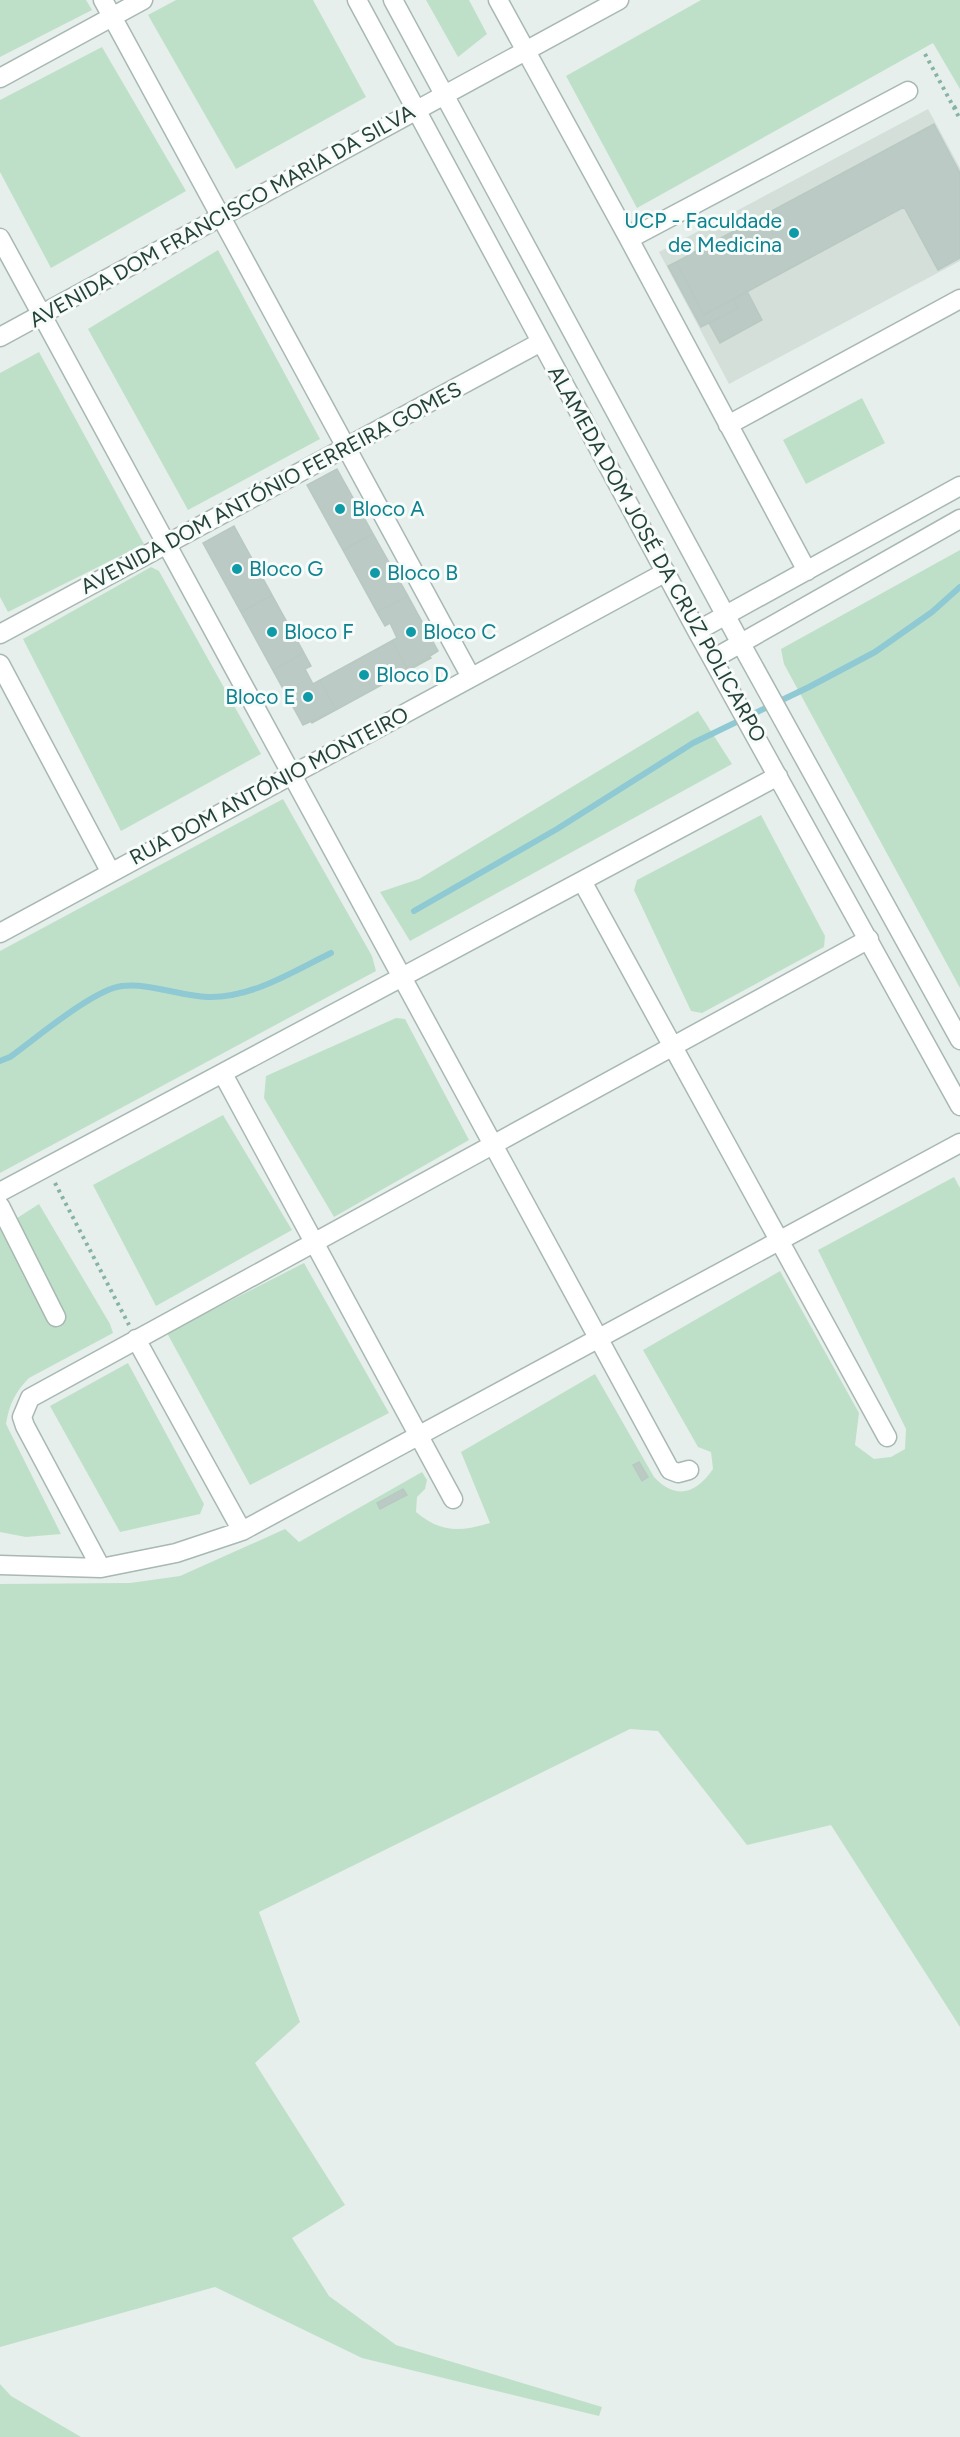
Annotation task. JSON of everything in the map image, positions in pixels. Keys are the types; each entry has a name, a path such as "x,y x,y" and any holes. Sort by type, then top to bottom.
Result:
{"street":[{"path":"103,0 471,677"},
{"path":"0,78 142,0"},
{"name":"ALAMEDA DOM JOSÉ DA CRUZ POLICARPO","path":"357,0 713,659 960,1106"},
{"name":"ALAMEDA DOM JOSÉ DA CRUZ POLICARPO","path":"393,0 725,616 960,1040"},
{"path":"498,0 807,571"},
{"name":"AVENIDA DOM FRANCISCO MARIA DA SILVA","path":"0,337 619,0"},
{"path":"629,239 908,92"},
{"path":"0,238 670,1470 678,1473 689,1470"},
{"path":"728,425 960,299"},
{"name":"AVENIDA DOM ANTÓNIO FERREIRA GOMES","path":"0,634 542,342"},
{"path":"698,631 960,486"},
{"path":"713,659 960,519"},
{"name":"RUA DOM ANTÓNIO MONTEIRO","path":"0,933 666,572"},
{"path":"0,664 110,872"},
{"path":"0,1192 778,776"},
{"path":"582,881 886,1437"},
{"path":"101,1568 30,1438 22,1417 30,1398 673,1048 868,939"},
{"path":"223,1074 420,1434 453,1499"},
{"path":"0,1565 101,1568 176,1553 242,1531 779,1243 960,1143"},
{"path":"0,1206 56,1317"},
{"path":"136,1339 242,1531"}],"path":[{"path":"925,54 960,119"},
{"path":"954,108 960,104"},
{"path":"47,1167 136,1339"}],"shaded area":[{"path":"928,109 960,168 960,261 729,384 659,252"}],"green space":[{"path":"0,0 86,0 92,10 0,57"},
{"path":"176,0 313,0 366,97 236,169 148,15"},
{"path":"426,0 469,0 487,34 458,57"},
{"path":"701,0 960,0 960,89 933,43 637,208 566,76"},
{"path":"102,47 186,191 51,268 0,172 0,100"},
{"path":"218,250 320,439 188,510 88,329"},
{"path":"39,352 144,544 8,612 0,597 0,373"},
{"path":"862,398 885,443 806,484 783,440"},
{"path":"960,550 960,988 784,664 781,649"},
{"path":"151,567 159,571 261,754 121,831 23,639"},
{"path":"698,711 732,764 410,941 380,892 419,879"},
{"path":"283,799 372,956 376,971 0,1173 0,951"},
{"path":"761,815 825,936 824,947 702,1013 691,1011 634,890 637,880"},
{"path":"396,1018 405,1019 469,1140 334,1217 264,1098 266,1076"},
{"path":"223,1115 292,1230 156,1306 93,1185"},
{"path":"954,1177 960,1188 960,2027 831,1825 747,1845 658,1731 630,1729 259,1912 300,2022 255,2063 345,2205 292,2238 329,2296 396,2345 602,2407 599,2416 362,2358 215,2287 0,2347 0,1584 130,1583 180,1576 285,1529 299,1542 422,1472 427,1480 425,1489 417,1497 416,1512 425,1519 451,1529 490,1523 461,1452 595,1374 654,1477 670,1489 685,1491 693,1489 713,1469 711,1452 698,1447 643,1350 780,1271 859,1413 855,1445 874,1459 891,1457 905,1449 906,1429 818,1250"},
{"path":"39,1204 110,1324 113,1333 29,1378 16,1394 11,1405 6,1424 61,1534 26,1537 0,1532 0,1229"},
{"path":"304,1263 389,1413 250,1485 167,1333"},
{"path":"128,1363 204,1504 200,1514 120,1532 50,1406"},
{"path":"0,2384 11,2396 81,2437 0,2437"}],"building":[{"name":"UCP - Faculdade de Medicina","path":"934,124 960,173 960,258 938,270 904,207 704,315 676,262"},
{"name":"UCP - Faculdade de Medicina","path":"676,262 704,315 733,299 738,308 701,327 668,266"},
{"name":"UCP - Faculdade de Medicina","path":"747,291 762,320 720,343 709,323 738,308 733,299"},
{"path":"337,469 438,651 429,656 431,658 312,723 311,721 303,725 203,543 234,526 311,666 305,669 313,684 397,638 390,623 385,626 307,485"},
{"name":"Bloco A","path":"337,469 373,534 343,550 307,485"},
{"name":"Bloco G","path":"234,526 272,595 241,612 203,543"},
{"name":"Bloco B","path":"373,534 408,596 377,612 343,550"},
{"name":"Bloco F","path":"272,595 304,653 273,670 241,612"},
{"name":"Bloco C","path":"408,596 438,651 408,670 392,641 397,638 390,623 385,626 377,612"},
{"name":"Bloco D","path":"392,641 408,670 336,710 320,680"},
{"name":"Bloco E","path":"304,653 311,666 305,669 313,684 320,680 336,710 303,725 273,670"},
{"path":"639,1462 648,1477 642,1481 633,1465"},
{"path":"403,1489 407,1495 380,1509 377,1503"}],"waterway":[{"path":"414,911 557,829 693,743 875,652 932,612 960,587"},
{"path":"0,1061 10,1057 81,1005 110,989 133,986 197,996 224,996 256,989 331,953"}],"place":[{"name":"UCP - Faculdade de Medicina","path":"794,233"},
{"name":"Bloco A","path":"340,509"},
{"name":"Bloco G","path":"237,569"},
{"name":"Bloco B","path":"375,573"},
{"name":"Bloco F","path":"272,632"},
{"name":"Bloco C","path":"411,632"},
{"name":"Bloco D","path":"364,675"},
{"name":"Bloco E","path":"308,697"}]}
